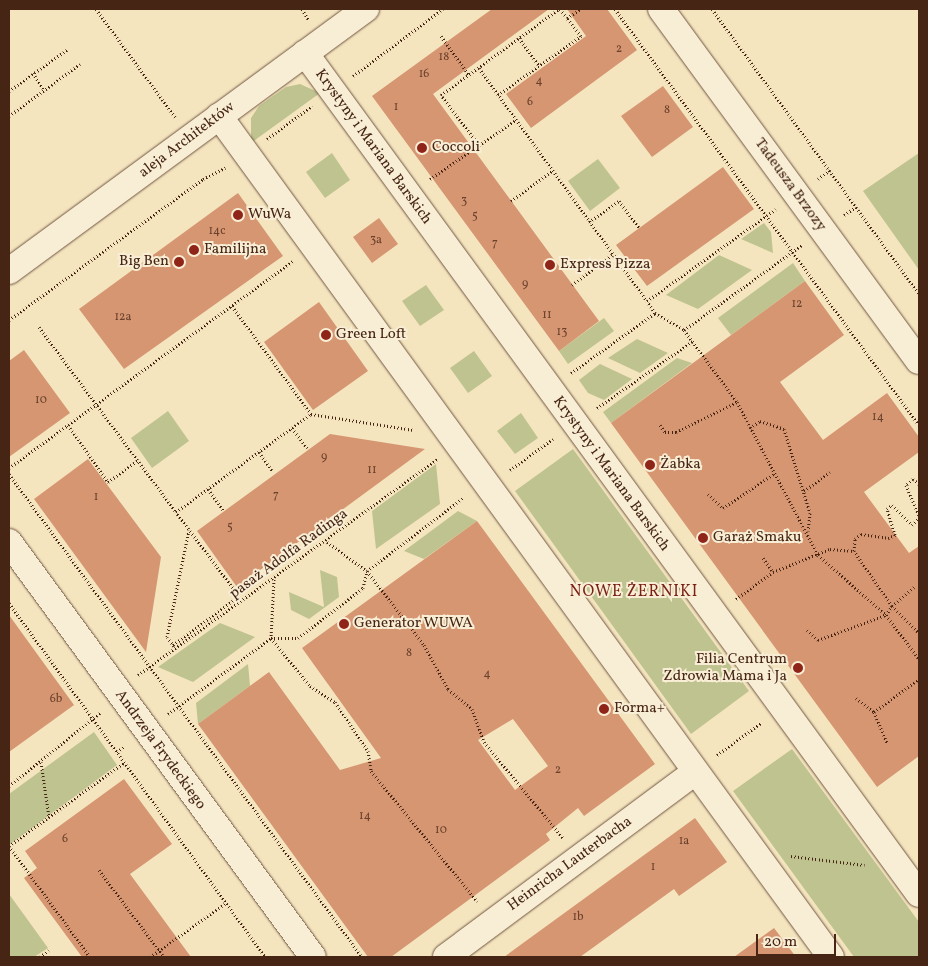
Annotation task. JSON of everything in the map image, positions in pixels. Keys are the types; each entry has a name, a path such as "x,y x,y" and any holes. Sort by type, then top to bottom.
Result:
{"street":[{"name":"aleja Architektów","path":"9,270 366,9"},
{"name":"Tadeusza Brzozy","path":"661,9 919,361"},
{"name":"Krystyny i Mariana Barskich","path":"305,53 781,708 919,894"},
{"path":"219,116 487,487 831,957"},
{"name":"Andrzeja Frydeckiego","path":"9,542 313,957"},
{"name":"Heinricha Lauterbacha","path":"446,957 695,772"}],"path":[{"path":"96,9 191,137"},
{"path":"478,145 441,95 560,9 581,36 498,95"},
{"path":"567,18 581,9"},
{"path":"615,9 794,251 919,425"},
{"path":"712,9 919,294"},
{"path":"441,36 469,75"},
{"path":"519,38 539,66"},
{"path":"9,91 68,49"},
{"path":"9,116 80,64"},
{"path":"479,68 655,313 684,330 737,402 808,532 818,555 886,615 919,659"},
{"path":"33,74 44,90"},
{"path":"432,177 516,120"},
{"path":"647,301 830,170"},
{"path":"511,201 552,171"},
{"path":"589,222 619,201 639,228"},
{"path":"684,330 856,207"},
{"path":"572,285 613,254"},
{"path":"9,468 296,259"},
{"path":"232,306 311,414 424,432"},
{"path":"568,375 655,313"},
{"path":"39,327 239,596 173,645"},
{"path":"117,752 271,638 298,638 364,588 367,570 469,494 487,487 693,341"},
{"path":"660,426 665,432 676,432 737,402"},
{"path":"176,512 311,414"},
{"path":"750,428 760,421 784,429 810,513 808,532"},
{"path":"68,426 108,482 139,460"},
{"path":"292,428 307,448"},
{"path":"258,452 273,472"},
{"name":"pasaż Adolfa Radinga","path":"148,667 327,542 442,456"},
{"path":"804,491 830,472"},
{"path":"708,494 722,508 775,473"},
{"path":"9,474 148,667 362,957"},
{"path":"919,484 914,479 906,485 919,517 912,525 892,505 887,510 895,535 888,538 861,534 855,539 854,551 892,606 919,633"},
{"path":"208,489 222,510"},
{"path":"176,649 167,637 189,529"},
{"path":"327,542 367,570 424,645 448,689 472,709 484,742 518,787 532,795 578,859"},
{"path":"738,597 773,572 830,549 854,551"},
{"path":"763,558 773,572"},
{"path":"274,579 271,638 310,686 335,702 368,751 371,770 493,921"},
{"path":"807,630 818,640 886,615 892,606 914,587"},
{"path":"9,603 265,957"},
{"path":"874,712 919,679"},
{"path":"856,698 874,712 887,742"},
{"path":"695,772 781,708"},
{"path":"9,786 88,726"},
{"path":"41,762 49,817"},
{"path":"90,957 9,846 125,762"},
{"path":"759,860 774,854 890,870 899,866"},
{"path":"99,870 164,957"},
{"path":"150,957 226,903"},
{"path":"40,957 49,950"}],"green space":[{"path":"300,84 320,93 251,143 251,118 259,106 286,87"},
{"path":"332,153 350,180 325,198 306,172"},
{"path":"919,153 919,270 863,191"},
{"path":"598,159 620,188 590,211 568,181"},
{"path":"764,223 771,232 773,253 741,239"},
{"path":"719,255 752,270 698,309 666,295"},
{"path":"793,263 805,281 731,335 718,318"},
{"path":"426,285 444,310 420,326 402,301"},
{"path":"604,318 614,331 568,364 559,351"},
{"path":"637,339 668,353 640,373 608,358"},
{"path":"474,351 492,376 468,393 450,368"},
{"path":"677,358 692,363 611,423 603,412"},
{"path":"600,364 632,379 604,400 588,393 579,380"},
{"path":"168,411 189,441 152,468 131,438"},
{"path":"521,413 538,438 515,454 497,431"},
{"path":"573,449 749,691 691,734 515,491"},
{"path":"436,464 440,504 376,549 372,511"},
{"path":"458,511 477,521 424,559 404,551"},
{"path":"320,570 337,577 339,597 309,619 291,610 289,592 324,607"},
{"path":"220,623 255,637 193,682 158,667"},
{"path":"248,664 250,686 198,724 196,703"},
{"path":"94,732 117,765 9,845 9,794"},
{"path":"792,749 919,922 919,957 854,957 733,791"},
{"path":"9,894 48,948 34,957 9,957"}],"building":[{"path":"492,9 549,9 433,94 599,321 559,351 372,96"},
{"path":"567,9 607,9 637,50 531,128 506,94 586,36"},
{"path":"663,86 693,127 652,157 621,116"},
{"path":"723,167 754,209 647,286 616,245"},
{"path":"238,193 283,256 124,369 79,309"},
{"path":"379,218 398,244 372,263 353,237"},
{"path":"805,281 844,335 780,382 823,440 887,393 919,437 919,452 864,492 909,553 919,546 919,756 877,787 611,423"},
{"path":"319,302 368,371 313,410 264,342"},
{"path":"24,350 70,413 9,457 9,361"},
{"path":"330,434 425,449 237,587 197,531"},
{"path":"88,459 161,557 146,652 34,499"},
{"path":"477,521 655,764 584,816 578,808 546,834 550,840 391,957 368,957 198,724 269,672 340,770 381,758 302,648","holes":["513,719 548,766 515,790 478,740"]},
{"path":"9,615 74,705 9,752"},
{"path":"124,779 172,844 130,874 191,957 82,957 24,878 37,868 25,851"},
{"path":"695,818 727,862 679,896 674,889 580,957 504,957"},
{"path":"774,928 796,957 734,957"}],"place":[{"name":"Coccoli","path":"422,148"},
{"name":"WuWa","path":"238,215"},
{"name":"Familijna","path":"194,250"},
{"name":"Big Ben","path":"179,262"},
{"name":"Express Pizza","path":"550,265"},
{"name":"Green Loft","path":"326,335"},
{"name":"Żabka","path":"650,465"},
{"name":"Garaż Smaku","path":"703,538"},
{"name":"Generator WUWA","path":"344,624"},
{"name":"Filia Centrum Zdrowia Mama i Ja","path":"798,668"},
{"name":"Forma+","path":"604,709"}],"district":[{"name":"NOWE ŻERNIKI","path":"634,592"}]}
